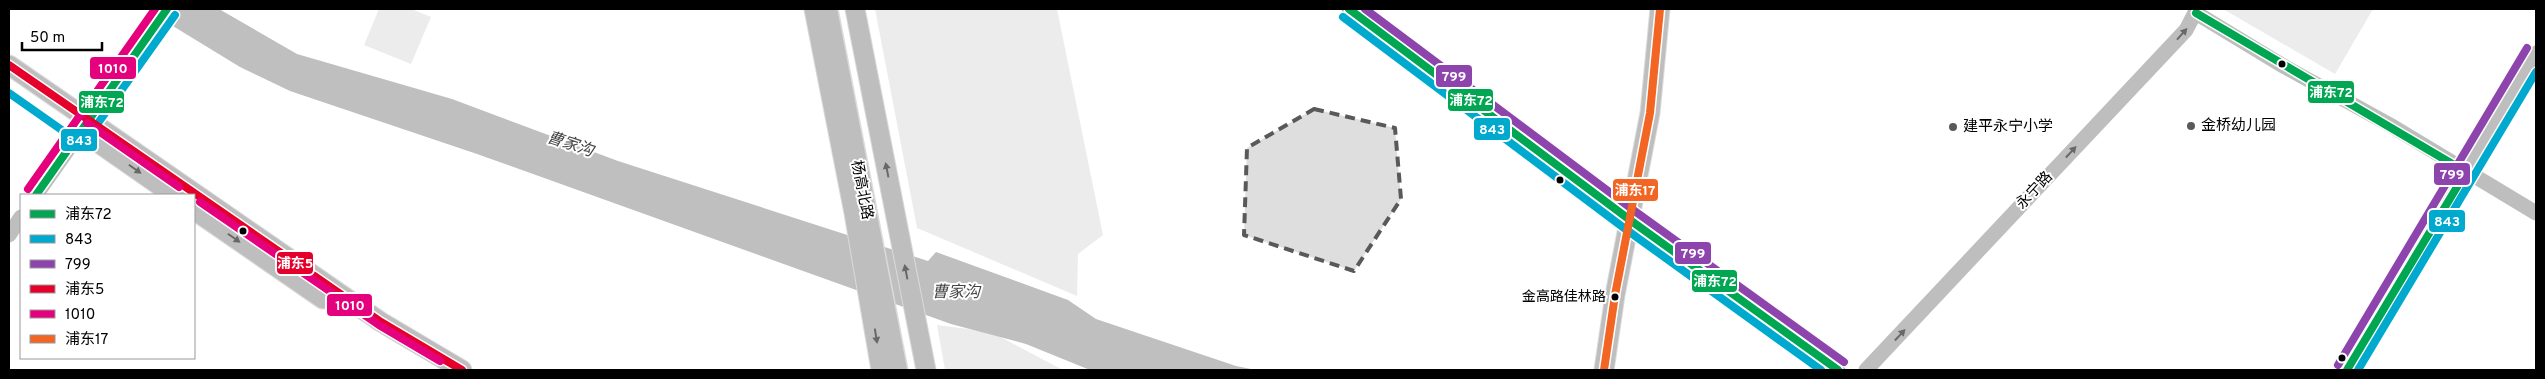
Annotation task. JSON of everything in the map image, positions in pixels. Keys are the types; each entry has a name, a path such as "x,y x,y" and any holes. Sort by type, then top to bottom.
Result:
{"highway":[{"name":"杨高北路","path":"826,9 896,370"},
{"name":"杨高北路","path":"842,9 912,370"}],"main road":[{"name":"杨高北路","path":"814,9 854,214 881,370"},
{"name":"杨高北路","path":"856,9 926,370"},
{"path":"1604,370 1650,113 1660,9"},
{"path":"9,66 172,194"},
{"path":"9,81 85,126 188,194"},
{"path":"195,199 381,322 462,370"},
{"path":"195,211 367,329 435,370"}],"street":[{"path":"37,194 167,9"},
{"path":"1349,9 1630,220 1838,370"},
{"path":"2197,11 2285,67 2390,124 2536,213"},
{"name":"永宁路","path":"1866,370 2186,30 2197,11"},
{"path":"2347,370 2536,53"},
{"path":"9,235 20,218"}],"highlighted area":[{"path":"1314,109 1395,128 1401,199 1354,271 1244,235 1247,148"}],"shaded area":[{"path":"379,9 411,9 431,17 411,64 364,45"},
{"path":"875,9 1057,9 1103,235 1078,254 1077,296 917,228"},
{"path":"2223,9 2373,9 2335,74"},
{"path":"937,325 991,332 1063,370 945,370"}],"water":[{"name":"曹家沟","path":"145,9 219,9 297,54 452,99 618,161 928,261 936,252 1068,300 1096,319 1236,366 1256,370 1090,370 1026,344 951,324 477,154 290,91 240,67"}],"transit line":[{"name":"1010","path":"28,189 155,9"},
{"name":"浦东72","path":"37,194 167,9"},
{"name":"浦东72","path":"1349,9 1630,220 1838,370"},
{"name":"799","path":"1365,9 1636,212 1844,362"},
{"name":"浦东17","path":"1604,370 1615,295 1650,113 1660,9"},
{"name":"浦东72","path":"2196,13 2466,172"},
{"name":"843","path":"9,93 76,140 86,140 175,15"},
{"name":"843","path":"1343,17 1624,228 1821,370"},
{"name":"799","path":"2338,365 2527,48"},
{"name":"浦东5","path":"9,65 381,322 462,370"},
{"name":"843","path":"2358,370 2536,72"},
{"name":"1010","path":"87,123 179,187"},
{"name":"浦东72","path":"2347,370 2466,172"},
{"name":"1010","path":"200,202 379,325 440,361"}],"place":[{"name":"金桥幼儿园","path":"2191,126"},
{"name":"建平永宁小学","path":"1953,127"},
{"name":"金高路佳林路","path":"1615,297"}]}
